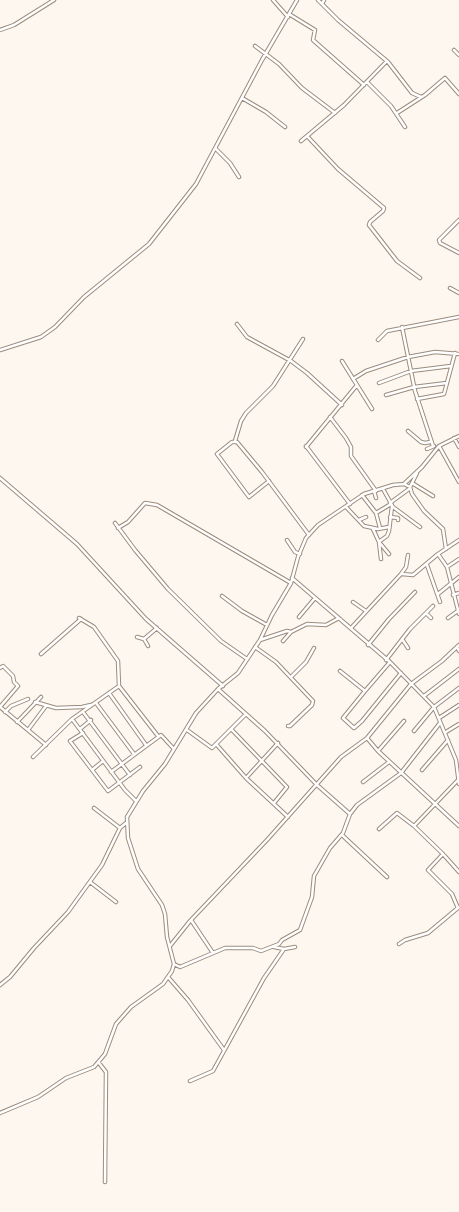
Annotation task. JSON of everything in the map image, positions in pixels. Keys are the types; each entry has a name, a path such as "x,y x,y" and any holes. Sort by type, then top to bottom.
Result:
{"street":[{"path":"0,30 14,25 54,0"},
{"path":"273,0 288,16 315,30 313,40 365,83 396,113 405,127"},
{"path":"0,350 41,337 54,327 84,297 137,256 149,244 196,184 297,0"},
{"path":"318,0 338,20 387,61 412,93 421,97"},
{"path":"322,4 324,0"},
{"path":"255,46 282,66 302,88 335,113"},
{"path":"454,50 459,55"},
{"path":"301,141 335,113 387,61"},
{"path":"396,113 421,97 445,78 459,94"},
{"path":"242,98 266,112 284,127"},
{"path":"308,136 338,169 384,208 383,211 370,222 369,225 397,261 420,278"},
{"path":"216,149 230,163 238,177"},
{"path":"459,220 439,240 440,243 459,254"},
{"path":"450,288 459,293"},
{"path":"378,340 387,331 459,317"},
{"path":"237,324 247,337 291,361 307,372 342,405"},
{"path":"402,327 417,399 430,442 433,446"},
{"path":"268,481 249,497 217,454 235,441 241,421 246,413 273,386 291,361 303,339"},
{"path":"353,378 366,371 408,357 435,352 459,354"},
{"path":"417,399 442,395 447,383 455,353"},
{"path":"342,361 372,409"},
{"path":"378,383 411,370 451,366"},
{"path":"386,395 414,386 447,383"},
{"path":"350,504 306,446 342,405 357,385"},
{"path":"330,417 346,438 351,447 351,456 375,491 376,498"},
{"path":"408,431 421,442 430,442"},
{"path":"404,484 439,446 459,436"},
{"path":"454,438 459,447"},
{"path":"235,441 309,535"},
{"path":"427,449 433,446 439,446"},
{"path":"439,446 459,482"},
{"path":"376,513 391,504 410,488 417,471"},
{"path":"0,478 77,544 146,619 223,686"},
{"path":"412,483 433,496"},
{"path":"0,1113 27,1102 46,1092 61,1080 87,1071 99,1063 106,1054 116,1024 131,1007 155,991 168,977 174,964 162,905 138,869 128,838 126,823 127,817 136,801 163,767 173,748 187,730 196,713 218,689 238,673 260,640 291,583 300,554 309,535 318,526 362,495 395,484 404,484 410,488 427,515 443,529 446,549"},
{"path":"383,489 391,504 420,527"},
{"path":"362,495 376,513 380,528"},
{"path":"118,528 128,522 145,503 157,505 291,583"},
{"path":"379,542 387,536 391,504"},
{"path":"346,507 364,526 373,528 389,527"},
{"path":"359,520 366,517"},
{"path":"390,517 398,518 398,520"},
{"path":"115,523 135,550 168,589 221,641 247,659"},
{"path":"373,528 379,542 381,559"},
{"path":"286,540 295,552 300,554"},
{"path":"401,574 413,575 427,565 438,554 459,540"},
{"path":"379,542 389,554"},
{"path":"438,554 447,567 453,596 459,612 448,618"},
{"path":"351,628 401,574 406,567 408,555"},
{"path":"447,567 459,559"},
{"path":"427,565 440,602"},
{"path":"438,594 459,577"},
{"path":"292,578 351,628 368,645 390,662 411,684 412,687 424,696 434,707 440,723 446,732 456,760 459,784"},
{"path":"368,645 389,619 415,592"},
{"path":"453,596 459,593"},
{"path":"222,596 242,611 267,625"},
{"path":"299,617 315,598"},
{"path":"353,602 366,611"},
{"path":"386,660 410,629 433,606"},
{"path":"426,613 431,618"},
{"path":"283,642 291,632 303,626 315,624 326,625 339,618"},
{"path":"41,654 80,619 94,627 118,661 119,686 158,736"},
{"path":"144,639 157,628"},
{"path":"260,640 283,634 287,631 291,632"},
{"path":"136,637 144,639 148,646"},
{"path":"402,639 408,648"},
{"path":"458,646 459,651"},
{"path":"170,946 191,920 317,785 341,756 367,738 411,684 442,661 458,646"},
{"path":"255,647 276,662 292,677 314,703 290,726 288,726"},
{"path":"292,677 306,662 314,648"},
{"path":"390,662 343,718 354,728 362,722 401,673"},
{"path":"0,668 3,666 14,676 14,682 18,686 0,707 46,745"},
{"path":"424,696 459,669"},
{"path":"340,671 365,691"},
{"path":"33,757 72,720 119,686"},
{"path":"414,731 434,707 459,688"},
{"path":"218,689 278,743 317,785 350,814"},
{"path":"108,693 146,745"},
{"path":"17,722 41,697"},
{"path":"5,712 11,706 28,699"},
{"path":"35,702 46,706 67,709 95,703"},
{"path":"95,703 134,754"},
{"path":"439,718 459,705"},
{"path":"28,730 46,706"},
{"path":"83,712 91,720 123,763 130,775"},
{"path":"187,730 212,748 246,714"},
{"path":"72,720 136,801"},
{"path":"80,729 91,720"},
{"path":"378,751 404,721"},
{"path":"174,964 180,967 225,948 253,948 261,951 279,944 282,940 300,930 312,897 314,876 330,848 342,835 350,814 357,805 401,773 440,723"},
{"path":"446,732 459,724"},
{"path":"232,729 287,787 274,804"},
{"path":"83,733 70,741 108,790 140,767"},
{"path":"112,772 162,734 173,748"},
{"path":"367,738 378,751 459,826"},
{"path":"422,770 449,740"},
{"path":"246,778 278,743"},
{"path":"216,744 246,778 288,816"},
{"path":"92,770 103,761"},
{"path":"363,782 390,762"},
{"path":"414,826 436,805 458,780"},
{"path":"94,808 120,828"},
{"path":"379,829 397,814 414,826 459,872"},
{"path":"0,985 10,977 34,948 55,927 90,882 108,854 120,828 126,823"},
{"path":"342,835 387,877"},
{"path":"399,944 405,940 428,933 458,907 452,894 428,870 443,854"},
{"path":"90,882 116,902"},
{"path":"191,920 213,953"},
{"path":"272,947 284,949 295,947"},
{"path":"190,1081 213,1071 264,978 284,949"},
{"path":"168,977 188,1000 224,1051"},
{"path":"99,1063 106,1072 105,1182"}]}
